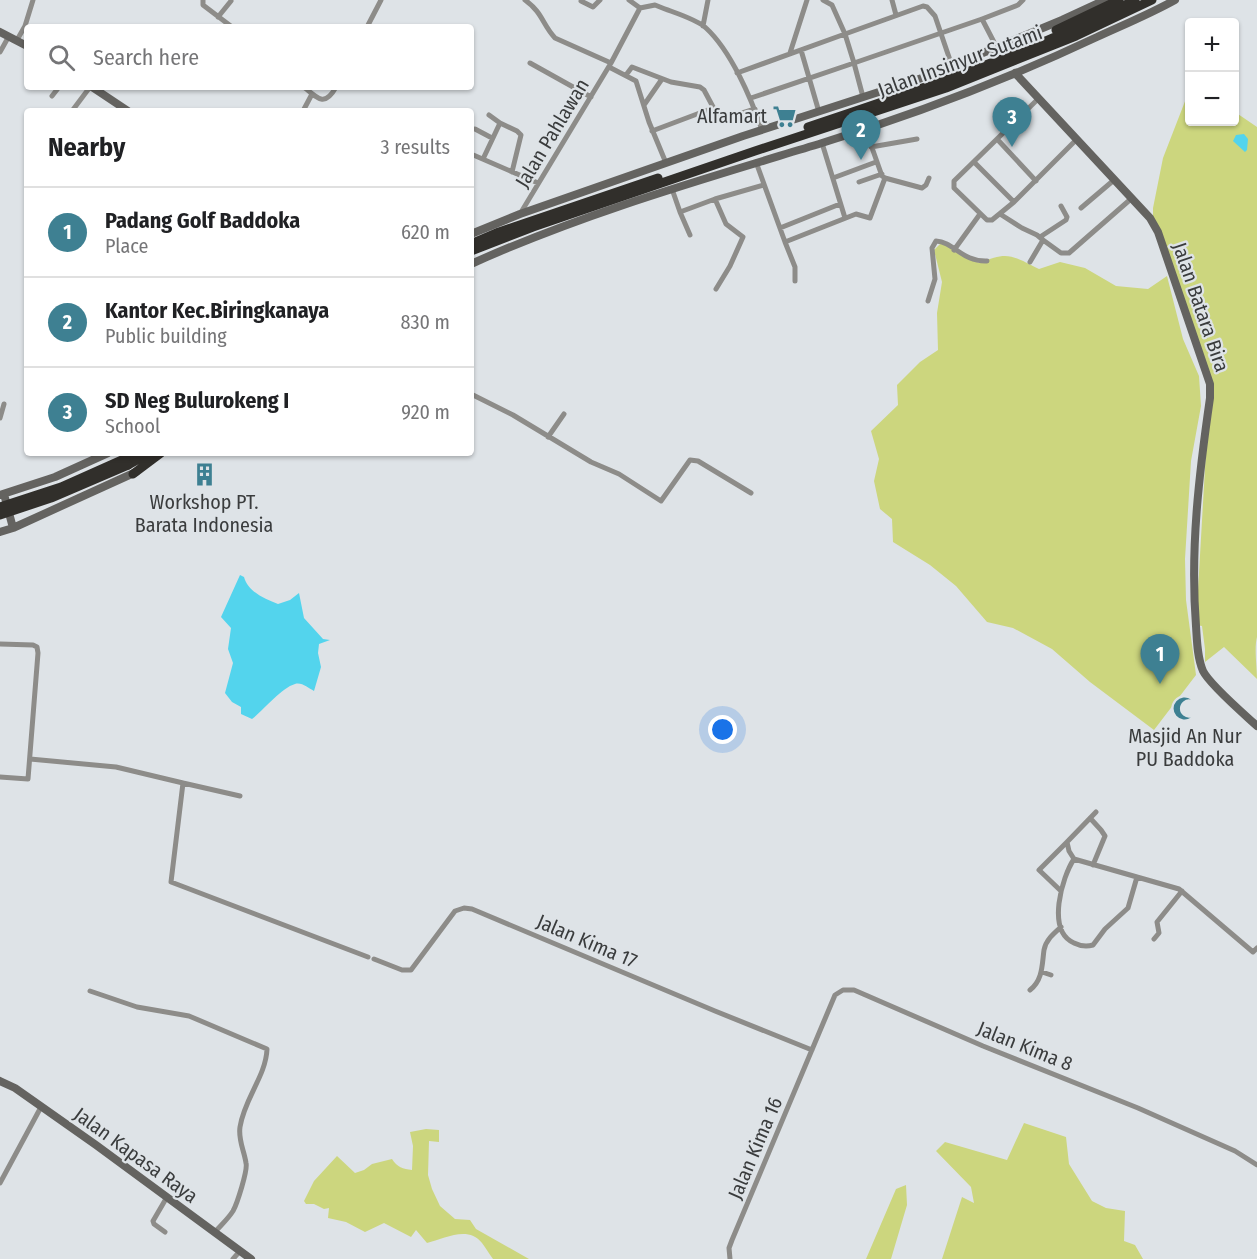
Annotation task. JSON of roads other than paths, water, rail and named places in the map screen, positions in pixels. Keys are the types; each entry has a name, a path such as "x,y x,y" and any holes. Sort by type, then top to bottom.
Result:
{"highway":[{"path":"954,78 968,68 1119,0"},
{"name":"Jalan Insinyur Sutami","path":"474,243 555,213 954,78 1076,28 1135,0"},
{"name":"Jalan Insinyur Sutami","path":"474,250 744,154 946,88 1076,36 1152,0"},
{"path":"133,474 157,456"},
{"path":"0,507 61,487 129,459"},
{"path":"0,515 51,498 129,459"}],"street":[{"path":"26,24 33,0"},
{"path":"203,0 203,5 228,24"},
{"path":"369,24 381,0"},
{"name":"Jalan Pahlawan","path":"525,0 538,11 555,38 626,75"},
{"path":"582,1 593,7 600,0"},
{"path":"629,0 640,8 655,5 703,26 723,50 737,73 751,98 762,130"},
{"path":"703,26 708,0"},
{"path":"790,53 807,0"},
{"path":"823,0 832,5 845,34 863,98"},
{"path":"892,0 896,15"},
{"path":"751,98 982,20 1018,5 1023,0"},
{"path":"474,233 520,214 666,163 952,66 1106,0"},
{"path":"474,263 510,246 672,189 756,161 822,143 952,98 1079,46 1174,0"},
{"path":"218,16 231,1"},
{"path":"737,73 919,7 927,7 935,16 952,66"},
{"path":"610,65 640,8"},
{"path":"982,20 997,48"},
{"path":"0,52 24,27"},
{"path":"0,32 24,44"},
{"path":"801,50 819,112"},
{"path":"530,63 591,96"},
{"name":"Jalan Pahlawan","path":"520,214 610,65"},
{"path":"666,163 652,131 636,81 626,75 632,67 671,82 700,87 721,120 755,109"},
{"name":"Jalan Batara Bira","path":"1015,73 1150,218 1158,232 1210,384 1196,507 1194,565 1194,602 1201,666 1207,678 1257,726"},
{"path":"644,105 662,79"},
{"path":"52,96 57,90"},
{"path":"74,108 89,90"},
{"path":"95,90 120,108"},
{"path":"307,90 318,99 326,99 334,90"},
{"path":"305,108 312,94"},
{"path":"1038,99 954,181 953,186 980,214 990,220 1014,202 1076,140"},
{"path":"652,131 712,108"},
{"path":"489,115 521,135 512,172"},
{"path":"483,159 500,123"},
{"path":"784,242 856,214 868,219 872,217 884,176 876,162 865,128"},
{"path":"476,129 492,138"},
{"path":"871,147 917,139"},
{"path":"997,139 1036,181"},
{"path":"822,143 845,218"},
{"path":"474,155 538,183"},
{"path":"756,161 795,267 795,281"},
{"path":"832,178 876,162"},
{"path":"974,162 1014,202"},
{"path":"859,182 884,176 921,188 926,185 928,178"},
{"path":"1081,208 1114,180"},
{"path":"680,212 764,185"},
{"path":"672,189 690,235"},
{"path":"1000,214 1042,238 1061,253 1069,253 1132,198"},
{"path":"715,199 726,224 743,237 730,266 716,289"},
{"path":"780,228 840,204"},
{"path":"1030,262 1042,238 1066,220 1067,217 1060,206"},
{"path":"954,250 980,214"},
{"path":"928,302 935,279 932,246 936,241 940,241 973,260 987,261"},
{"path":"474,396 513,415 591,462 619,474 661,501 690,460 698,461 751,493"},
{"path":"0,418 4,404"},
{"path":"548,438 564,414"},
{"path":"13,528 2,494 55,477 101,456"},
{"path":"0,532 133,474 163,456"},
{"path":"0,644 37,647 28,779 0,777"},
{"path":"30,759 116,767 240,796"},
{"name":"Jalan Kima 17","path":"183,783 171,882 402,970 411,970 455,911 464,908 472,909 812,1050"},
{"path":"1061,891 1039,870 1096,812"},
{"path":"1090,818 1105,836 1093,865"},
{"path":"1067,842 1074,859 1166,884 1182,891 1255,950 1257,959"},
{"path":"1074,859 1065,875 1059,916 1061,927 1068,940 1087,947 1093,945 1105,928 1128,908 1137,877"},
{"path":"1154,939 1158,933 1157,922 1182,891"},
{"path":"1030,990 1035,986 1042,972 1046,945 1050,937 1061,927"},
{"path":"1042,972 1052,975"},
{"name":"Jalan Kima 8","path":"812,1050 835,995 843,990 854,990 1220,1144 1257,1165"},
{"path":"90,991 137,1006 189,1016 267,1048 265,1060 249,1095 240,1128 242,1148 247,1164 244,1177 234,1208 215,1232"},
{"name":"Jalan Kima 16","path":"730,1259 729,1248 732,1240 812,1050"},
{"name":"Jalan Kapasa Raya","path":"0,1081 15,1088 251,1259"},
{"path":"0,1183 41,1107"},
{"path":"165,1232 153,1221 167,1197"},
{"path":"232,1259 240,1251"}],"water":[{"path":"1244,134 1248,139 1245,152 1233,141 1236,135"},
{"path":"240,575 244,577 253,591 278,604 290,600 299,593 304,618 323,639 330,640 319,644 321,667 314,691 300,684 290,686 278,694 252,719 241,714 241,707 232,702 225,693 233,663 228,649 231,628 221,617"}],"place":[{"name":"Alfamart","path":"785,116"},
{"name":"SD Neg Bulurokeng I","path":"1012,147"},
{"name":"Kantor Kec.Biringkanaya","path":"861,160"},
{"name":"Workshop PT. Barata Indonesia","path":"204,474"},
{"name":"Padang Golf Baddoka","path":"1160,684"},
{"name":"Masjid An Nur PU Baddoka","path":"1185,708"}]}
